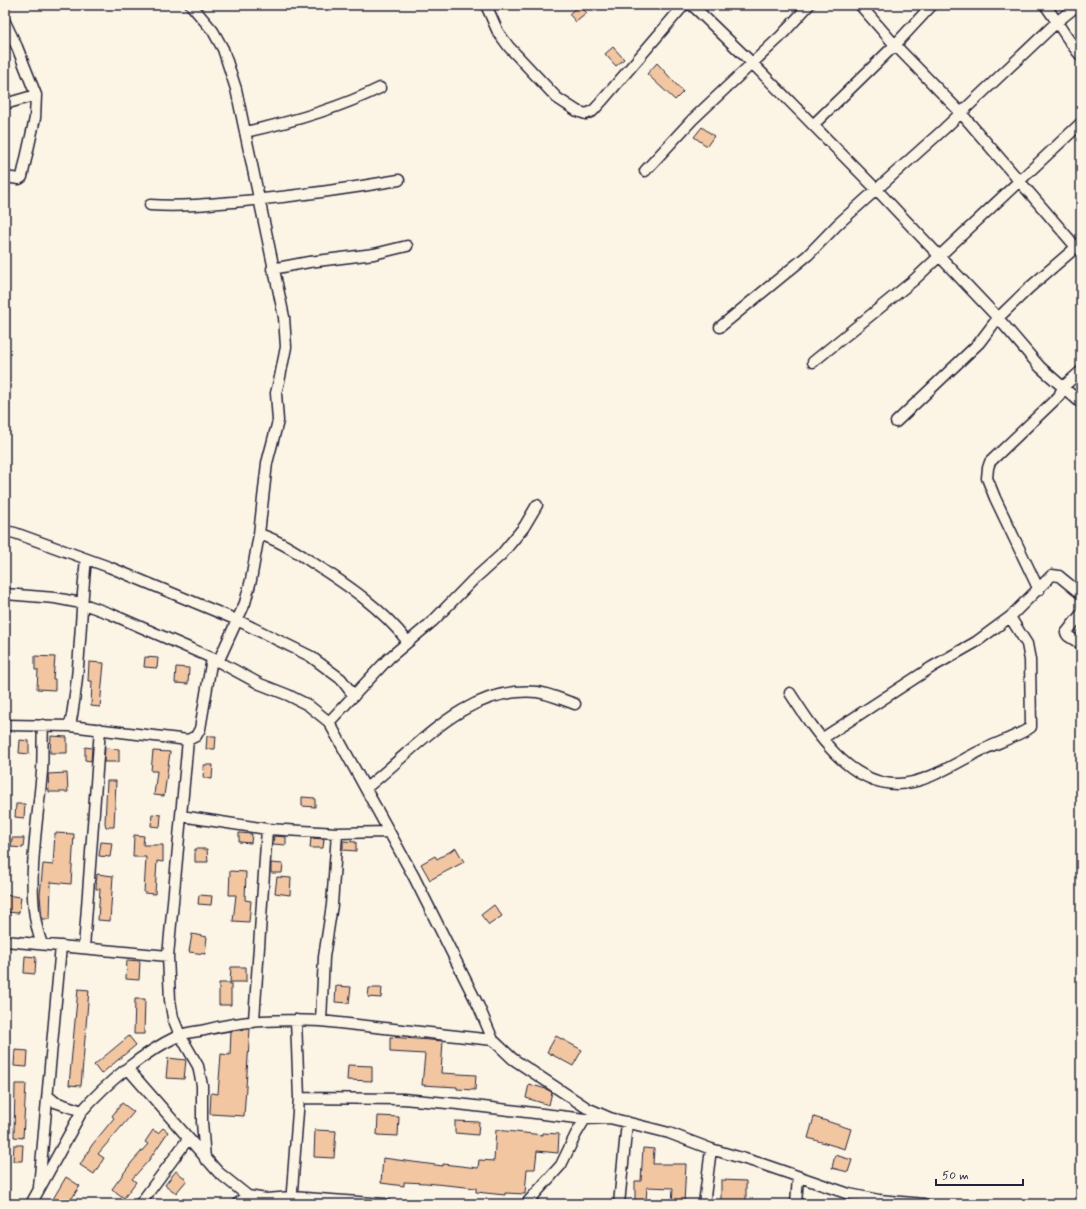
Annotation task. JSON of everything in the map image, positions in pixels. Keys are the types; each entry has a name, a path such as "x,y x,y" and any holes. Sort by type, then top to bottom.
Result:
{"street":[{"path":"5,725 70,726 100,729 134,735 188,740 196,736 200,729 215,660 245,603 259,534 267,463 278,421 276,393 286,347 284,317 272,269 260,200 236,89 223,49 213,32 191,5"},
{"path":"486,5 498,32 509,47 557,98 577,111 586,114 593,111 602,101 684,5"},
{"path":"692,5 752,63 877,190 998,318 1040,367 1081,403"},
{"path":"645,171 692,120 780,37 809,5"},
{"path":"860,5 895,45 961,113 1019,182 1079,245 1028,288 998,318 979,343 896,422"},
{"path":"813,125 895,45 932,5"},
{"path":"1045,5 1058,21 1066,37 1081,56"},
{"path":"720,328 744,306 795,267 838,224 961,113 1058,21 1078,5"},
{"path":"5,22 17,47 36,95 35,118 22,177 19,179 5,177"},
{"path":"246,132 315,114 351,101 380,88"},
{"path":"5,104 36,95"},
{"path":"813,362 914,280 1081,123"},
{"path":"150,205 178,207 260,200 399,180"},
{"path":"272,269 316,261 374,254 407,246"},
{"path":"1039,590 995,498 987,478 988,468 990,462 1059,396 1063,388 1081,371"},
{"path":"329,722 389,658 433,622 473,580 500,555 524,527 537,505"},
{"path":"5,531 15,533 86,558 237,620 310,656 342,679 354,696"},
{"path":"259,534 273,538 345,584 376,608 396,627 408,642"},
{"path":"70,726 77,678 81,604 86,558"},
{"path":"823,738 932,667 976,642 1010,617 1039,590 1052,575 1055,574 1081,594"},
{"path":"5,594 55,598 81,604 111,614 215,660 260,684 308,705 329,722 438,923 479,1007 493,1040 513,1059 587,1108 610,1118 669,1133 711,1149 762,1164 849,1194 879,1202 924,1204"},
{"path":"1081,614 1066,633 1068,636 1081,644"},
{"path":"790,693 823,738 852,767 867,777 882,783 898,784 913,782 935,774 1031,727 1030,660 1027,644 1010,617"},
{"path":"366,788 429,732 484,699 517,691 538,692 575,704"},
{"path":"42,944 36,928 32,897 42,770 43,725"},
{"path":"84,948 100,729"},
{"path":"188,740 168,956 170,1000 173,1018 180,1035 198,1066 202,1085 202,1122 205,1158"},
{"path":"181,816 267,829 337,833 389,832"},
{"path":"254,1020 267,829"},
{"path":"321,1021 324,957 332,904 337,833"},
{"path":"5,941 168,956"},
{"path":"38,1193 61,946"},
{"path":"31,1204 82,1111 93,1098 128,1069 180,1035 228,1024 254,1020 296,1020 321,1021 493,1040"},
{"path":"291,1201 299,1098 296,1020"},
{"path":"128,1069 218,1172 248,1196 291,1201 385,1204"},
{"path":"48,1096 55,1102 82,1111"},
{"path":"299,1098 403,1100 479,1106 585,1119 610,1118"},
{"path":"526,1204 561,1165 585,1119"},
{"path":"619,1204 627,1122"},
{"path":"140,1204 188,1139"},
{"path":"704,1204 711,1149"},
{"path":"796,1204 798,1177"},
{"path":"237,1204 248,1196"}],"building":[{"path":"579,5 587,13 576,22 569,14"},
{"path":"613,47 624,59 616,66 605,54"},
{"path":"657,63 683,92 675,100 647,74"},
{"path":"702,127 714,136 707,146 694,137"},
{"path":"35,656 55,657 53,679 55,679 55,690 37,689 38,670 35,670"},
{"path":"145,657 158,658 157,668 144,667"},
{"path":"89,662 104,663 100,707 91,706 92,681 88,681"},
{"path":"176,667 189,668 188,684 175,683"},
{"path":"51,736 67,737 67,753 50,753"},
{"path":"207,736 216,736 215,749 206,749"},
{"path":"20,740 29,741 29,754 19,753"},
{"path":"85,747 92,748 91,761 85,760"},
{"path":"105,748 119,749 119,762 104,762"},
{"path":"153,751 170,752 164,796 154,795 157,771 151,771"},
{"path":"204,765 213,765 212,779 203,778"},
{"path":"67,773 68,792 49,792 48,774"},
{"path":"107,781 116,781 114,827 106,827 105,823"},
{"path":"302,797 315,798 315,807 302,806"},
{"path":"16,804 25,804 24,818 15,817"},
{"path":"152,814 161,815 160,827 151,826"},
{"path":"55,833 74,834 71,884 51,882 50,919 42,919 40,895 43,864 53,865"},
{"path":"239,833 252,834 251,843 239,842"},
{"path":"134,835 144,836 143,845 163,845 163,862 157,861 155,894 144,893 146,857 133,857"},
{"path":"274,836 286,837 286,845 273,844"},
{"path":"12,838 24,838 23,848 11,847"},
{"path":"311,838 324,839 323,848 310,848"},
{"path":"343,841 356,842 356,851 343,850"},
{"path":"101,842 112,843 110,857 99,856"},
{"path":"456,848 464,862 430,880 421,864 435,856 437,859"},
{"path":"195,849 207,849 208,862 195,862"},
{"path":"271,863 283,864 282,873 271,873"},
{"path":"230,871 246,872 245,900 251,901 249,922 233,921 236,895 229,895"},
{"path":"97,874 113,876 110,921 98,920 100,889 96,889"},
{"path":"277,877 291,878 290,895 275,893"},
{"path":"5,895 21,897 19,913 5,912"},
{"path":"199,895 212,896 211,905 198,904"},
{"path":"494,905 502,916 489,925 481,915"},
{"path":"192,934 207,937 205,954 189,952"},
{"path":"25,956 36,957 35,974 24,973"},
{"path":"127,960 140,961 139,980 126,979"},
{"path":"231,967 246,967 246,982 230,982"},
{"path":"219,983 231,983 231,1005 219,1005"},
{"path":"336,986 351,987 349,1003 335,1002"},
{"path":"369,988 382,988 381,998 368,997"},
{"path":"78,989 89,990 81,1086 69,1085"},
{"path":"135,999 145,999 144,1034 134,1034"},
{"path":"250,1029 244,1116 210,1114 211,1093 218,1094 221,1054 230,1055 231,1031"},
{"path":"129,1036 136,1045 101,1074 94,1065"},
{"path":"556,1036 582,1050 573,1066 547,1052"},
{"path":"390,1037 443,1041 441,1073 476,1075 475,1090 457,1089 457,1087 422,1085 425,1054 390,1052"},
{"path":"15,1050 28,1051 27,1067 14,1066"},
{"path":"168,1058 186,1060 184,1079 166,1078"},
{"path":"348,1065 372,1066 372,1081 347,1080"},
{"path":"15,1084 26,1084 23,1138 14,1137"},
{"path":"529,1084 552,1092 549,1105 526,1098"},
{"path":"122,1103 134,1112 98,1154 104,1158 94,1174 80,1165 92,1145 114,1118 112,1116"},
{"path":"378,1116 399,1117 398,1136 377,1135"},
{"path":"814,1117 851,1129 845,1149 808,1138"},
{"path":"455,1121 479,1122 478,1135 455,1133"},
{"path":"163,1128 168,1132 149,1160 132,1179 136,1182 124,1198 112,1189 132,1162 148,1144 145,1142 153,1130 158,1133"},
{"path":"315,1130 336,1131 334,1158 314,1157"},
{"path":"496,1130 543,1135 543,1133 559,1134 558,1153 537,1151 535,1169 527,1169 525,1194 505,1193 505,1195 476,1192 476,1188 426,1183 404,1182 404,1186 381,1183 383,1158 443,1166 443,1164 478,1168 479,1160 494,1161"},
{"path":"14,1145 23,1145 22,1161 13,1161"},
{"path":"643,1148 654,1149 653,1164 686,1164 684,1204 672,1204 673,1188 647,1187 646,1201 635,1200 635,1181 641,1181"},
{"path":"835,1155 852,1160 848,1172 832,1168"},
{"path":"176,1171 187,1180 176,1193 165,1185"},
{"path":"66,1177 80,1186 68,1204 50,1204"},
{"path":"721,1180 746,1181 746,1204 721,1204"}]}
